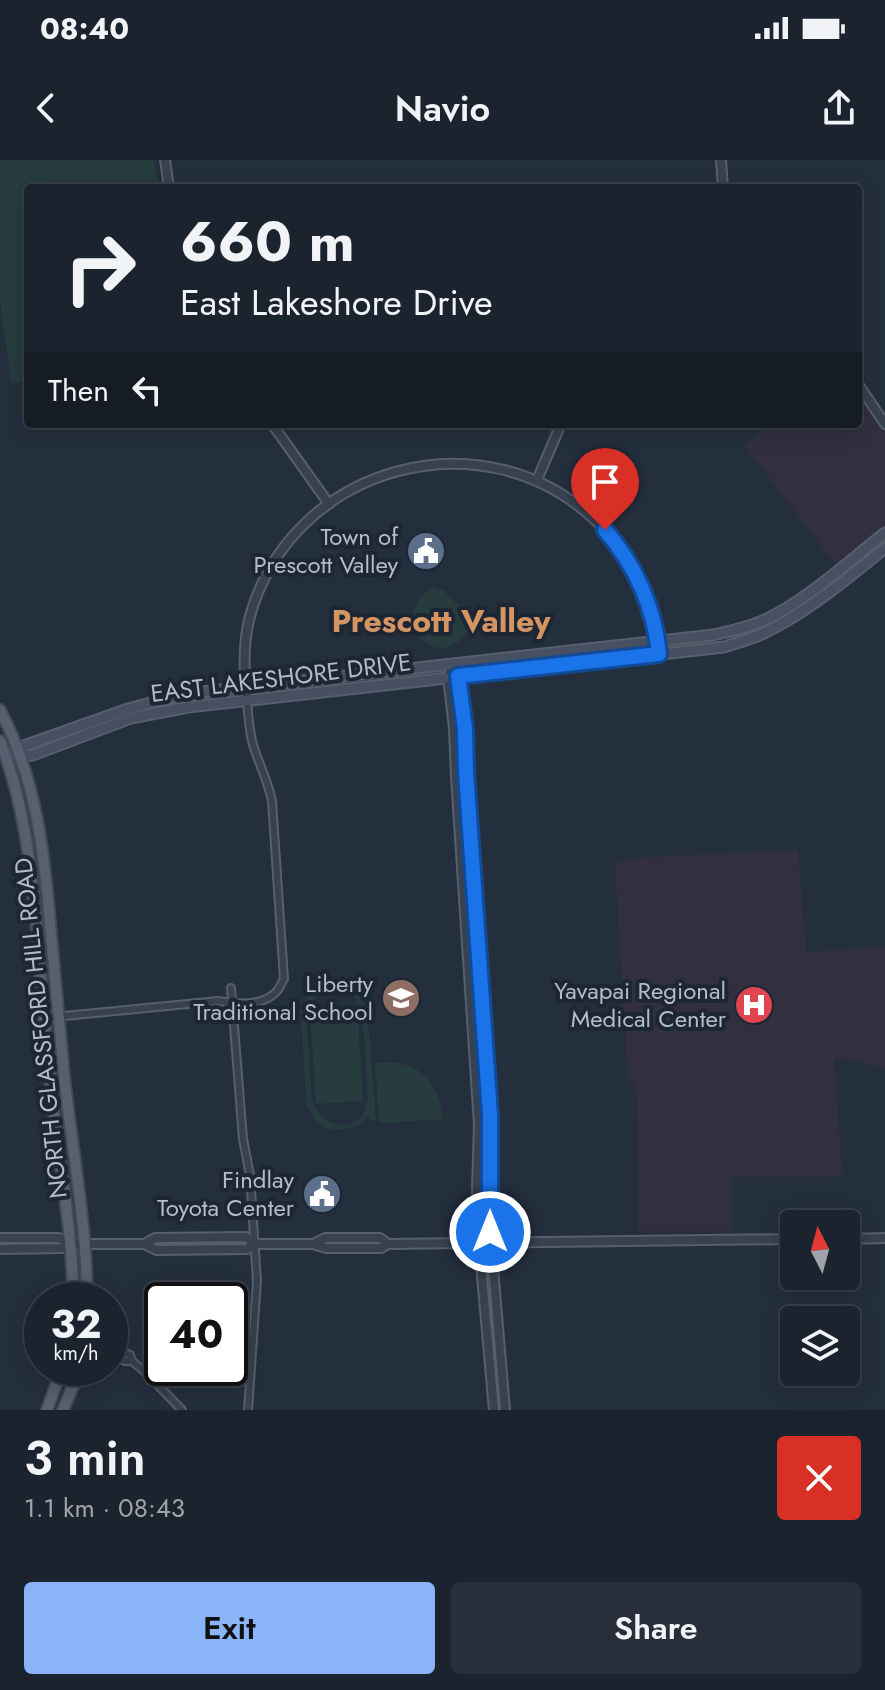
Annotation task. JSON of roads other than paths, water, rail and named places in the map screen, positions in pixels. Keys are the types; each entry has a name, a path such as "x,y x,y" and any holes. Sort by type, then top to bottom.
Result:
{"main road":[{"name":"EAST LAKESHORE DRIVE","path":"6,756 184,694 738,630 767,619 805,595 885,533"},
{"name":"EAST LAKESHORE DRIVE","path":"130,713 724,647 783,624 885,548"},
{"path":"805,595 811,605"},
{"name":"NORTH GLASSFORD HILL ROAD","path":"0,710 19,752 32,793 44,850 86,1282"},
{"name":"NORTH GLASSFORD HILL ROAD","path":"0,741 25,826 32,873 72,1282"},
{"path":"47,1410 56,1386"},
{"path":"63,1410 73,1386"}],"street":[{"path":"165,160 168,184"},
{"path":"721,160 723,184"},
{"path":"862,390 885,424"},
{"path":"275,428 329,504"},
{"path":"537,480 559,428"},
{"path":"44,1018 204,1002 254,1002 267,999 277,991 284,979 272,801 250,731 245,688 247,630 265,579 287,544 308,521 354,488 378,477 420,465 450,463 484,465 537,480 580,507 605,530 622,552 648,600 656,627 659,654"},
{"path":"453,664 456,777 479,1125 479,1243 494,1410"},
{"path":"453,677 465,729 490,1115 491,1243 505,1410"},
{"path":"231,988 257,1281 248,1410"},
{"path":"0,1249 62,1248 69,1244 144,1244 155,1238 246,1237 255,1244 313,1244 325,1238 380,1238 388,1244 780,1239"},
{"path":"0,1238 59,1238 69,1244"},
{"path":"860,1239 885,1238"},
{"path":"128,1354 182,1410"}],"place":[{"name":"Town of Prescott Valley","path":"426,551"},
{"name":"Liberty Traditional School","path":"401,998"},
{"name":"Yavapai Regional Medical Center","path":"754,1005"},
{"name":"Findlay Toyota Center","path":"322,1194"}],"district":[{"name":"Prescott Valley","path":"441,621"}]}
